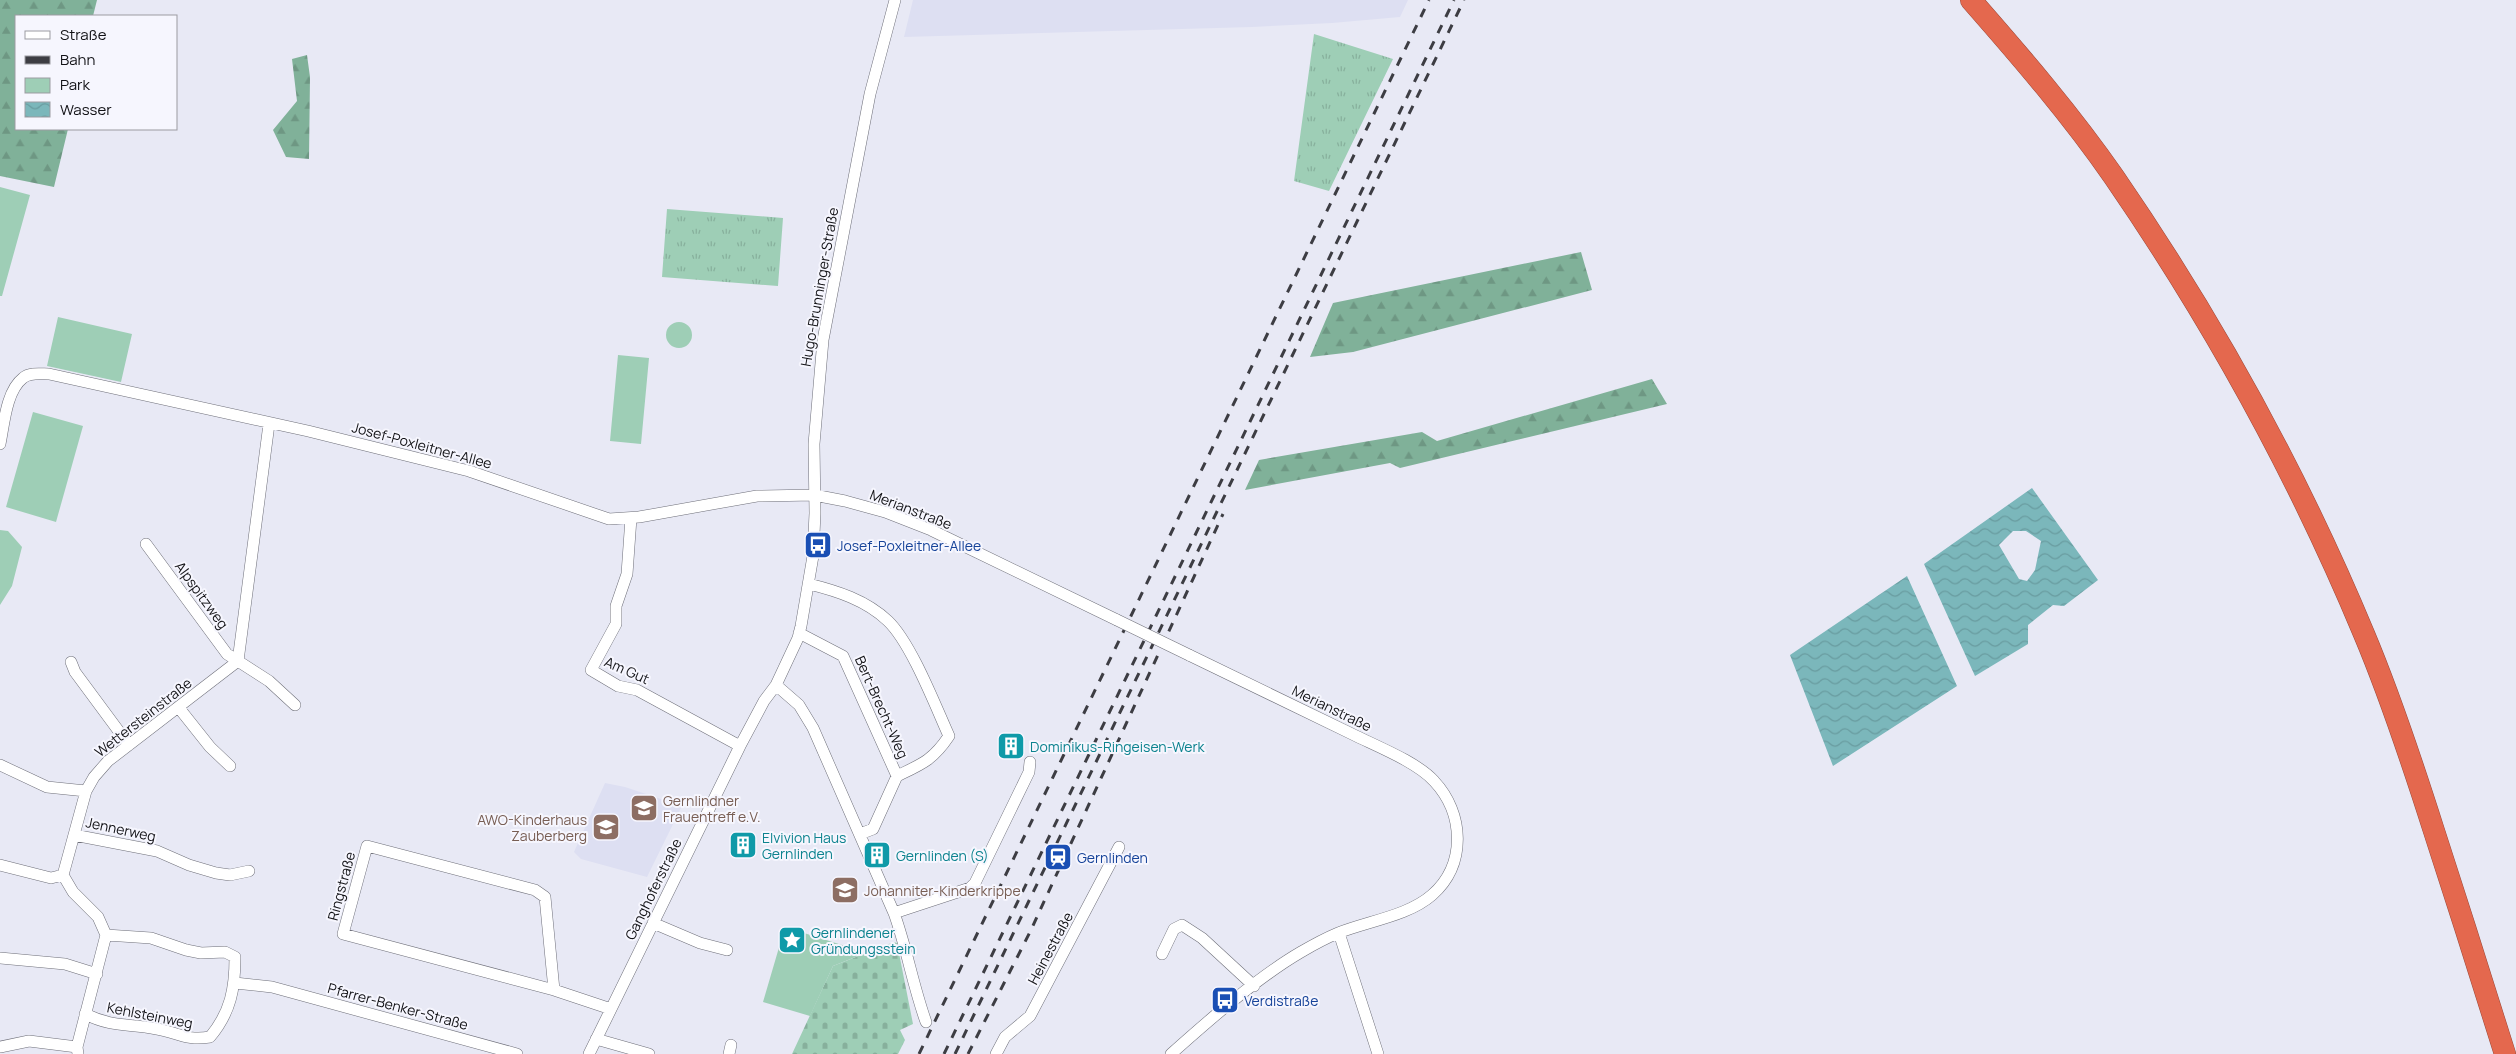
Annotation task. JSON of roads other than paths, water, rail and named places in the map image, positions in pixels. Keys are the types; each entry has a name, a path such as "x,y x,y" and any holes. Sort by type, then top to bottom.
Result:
{"highway":[{"path":"1972,0 2033,71 2113,176 2204,316 2260,413 2313,521 2365,635 2409,754 2505,1054"}],"street":[{"name":"Hugo-Brunninger-Straße","path":"776,685 799,633 809,584 813,545 814,444 823,340 870,94 895,0"},
{"name":"Josef-Poxleitner-Allee","path":"0,444 12,395 22,378 34,373 49,374 469,471 609,518 631,518 757,496 814,495"},
{"path":"238,661 269,424"},
{"name":"Merianstraße","path":"814,495 885,512 931,530 1400,758 1433,779 1447,797 1457,825 1459,846 1451,870 1432,895 1401,913 1339,933 1301,952 1254,986 1171,1054"},
{"name":"Am Gut","path":"631,518 627,574 616,606 616,624 591,670 618,686 636,690 740,746"},
{"name":"Alpspitzweg","path":"146,544 227,654 269,681 295,706"},
{"path":"809,584 858,600 889,622 903,641 949,736 938,754 928,762 896,776"},
{"name":"Bert-Brecht-Weg","path":"799,633 843,656 896,776 873,829 860,834"},
{"name":"Wettersteinstraße","path":"63,875 86,791 94,777 108,761 238,661"},
{"path":"71,662 76,672 129,745"},
{"path":"776,685 799,705 807,716 860,834 903,937 912,983 926,1022"},
{"name":"Ganghoferstraße","path":"589,1054 740,746 764,701 776,685"},
{"path":"179,708 210,747 230,766"},
{"path":"894,913 970,888 975,883 1028,772 1030,762"},
{"path":"0,765 47,787 86,791"},
{"name":"Jennerweg","path":"74,835 157,851 189,865 216,873 230,875 249,871"},
{"name":"Ringstraße","path":"554,990 545,897 535,890 367,846 343,934 554,990 611,1008"},
{"name":"Heinestraße","path":"996,1054 1005,1036 1030,1016 1119,847"},
{"path":"0,865 51,878 63,875 73,892 98,917 106,935 85,1014 78,1050 29,1041 0,1047"},
{"path":"653,923 700,943 727,950"},
{"path":"1162,954 1174,929 1182,925 1202,938 1254,986"},
{"path":"1339,933 1378,1054"},
{"name":"Kehlsteinweg","path":"85,1014 104,1023 158,1029 194,1040 210,1037 221,1024 235,983 235,957 225,952 201,953 151,938 106,935"},
{"path":"0,958 65,964 97,974"},
{"name":"Pfarrer-Benker-Straße","path":"235,983 272,988 517,1054"},
{"path":"596,1039 649,1054"}],"water":[{"path":"2032,488 2098,580 2064,606 2053,605 2028,625 2028,644 1975,676 1924,564","holes":["2013,531 2026,531 2041,541 2035,570 2027,581 2019,579 1999,545"]},
{"path":"1907,576 1957,686 1833,766 1790,655"}],"railway":[{"path":"919,1054 1429,0"},
{"path":"944,1054 1454,0"},
{"path":"955,1054 1464,0"},
{"path":"968,1054 1030,932 1223,514"}],"place":[{"name":"Josef-Poxleitner-Allee","path":"818,545"},
{"name":"Dominikus-Ringeisen-Werk","path":"1011,746"},
{"name":"Gernlindner Frauentreff e.V.","path":"644,808"},
{"name":"AWO-Kinderhaus Zauberberg","path":"606,827"},
{"name":"Elvivion Haus Gernlinden","path":"743,845"},
{"name":"Gernlinden (S)","path":"877,855"},
{"name":"Gernlinden","path":"1058,857"},
{"name":"Johanniter-Kinderkrippe","path":"845,890"},
{"name":"Gernlindener Gründungsstein","path":"792,940"},
{"name":"Verdistraße","path":"1225,1000"}]}
